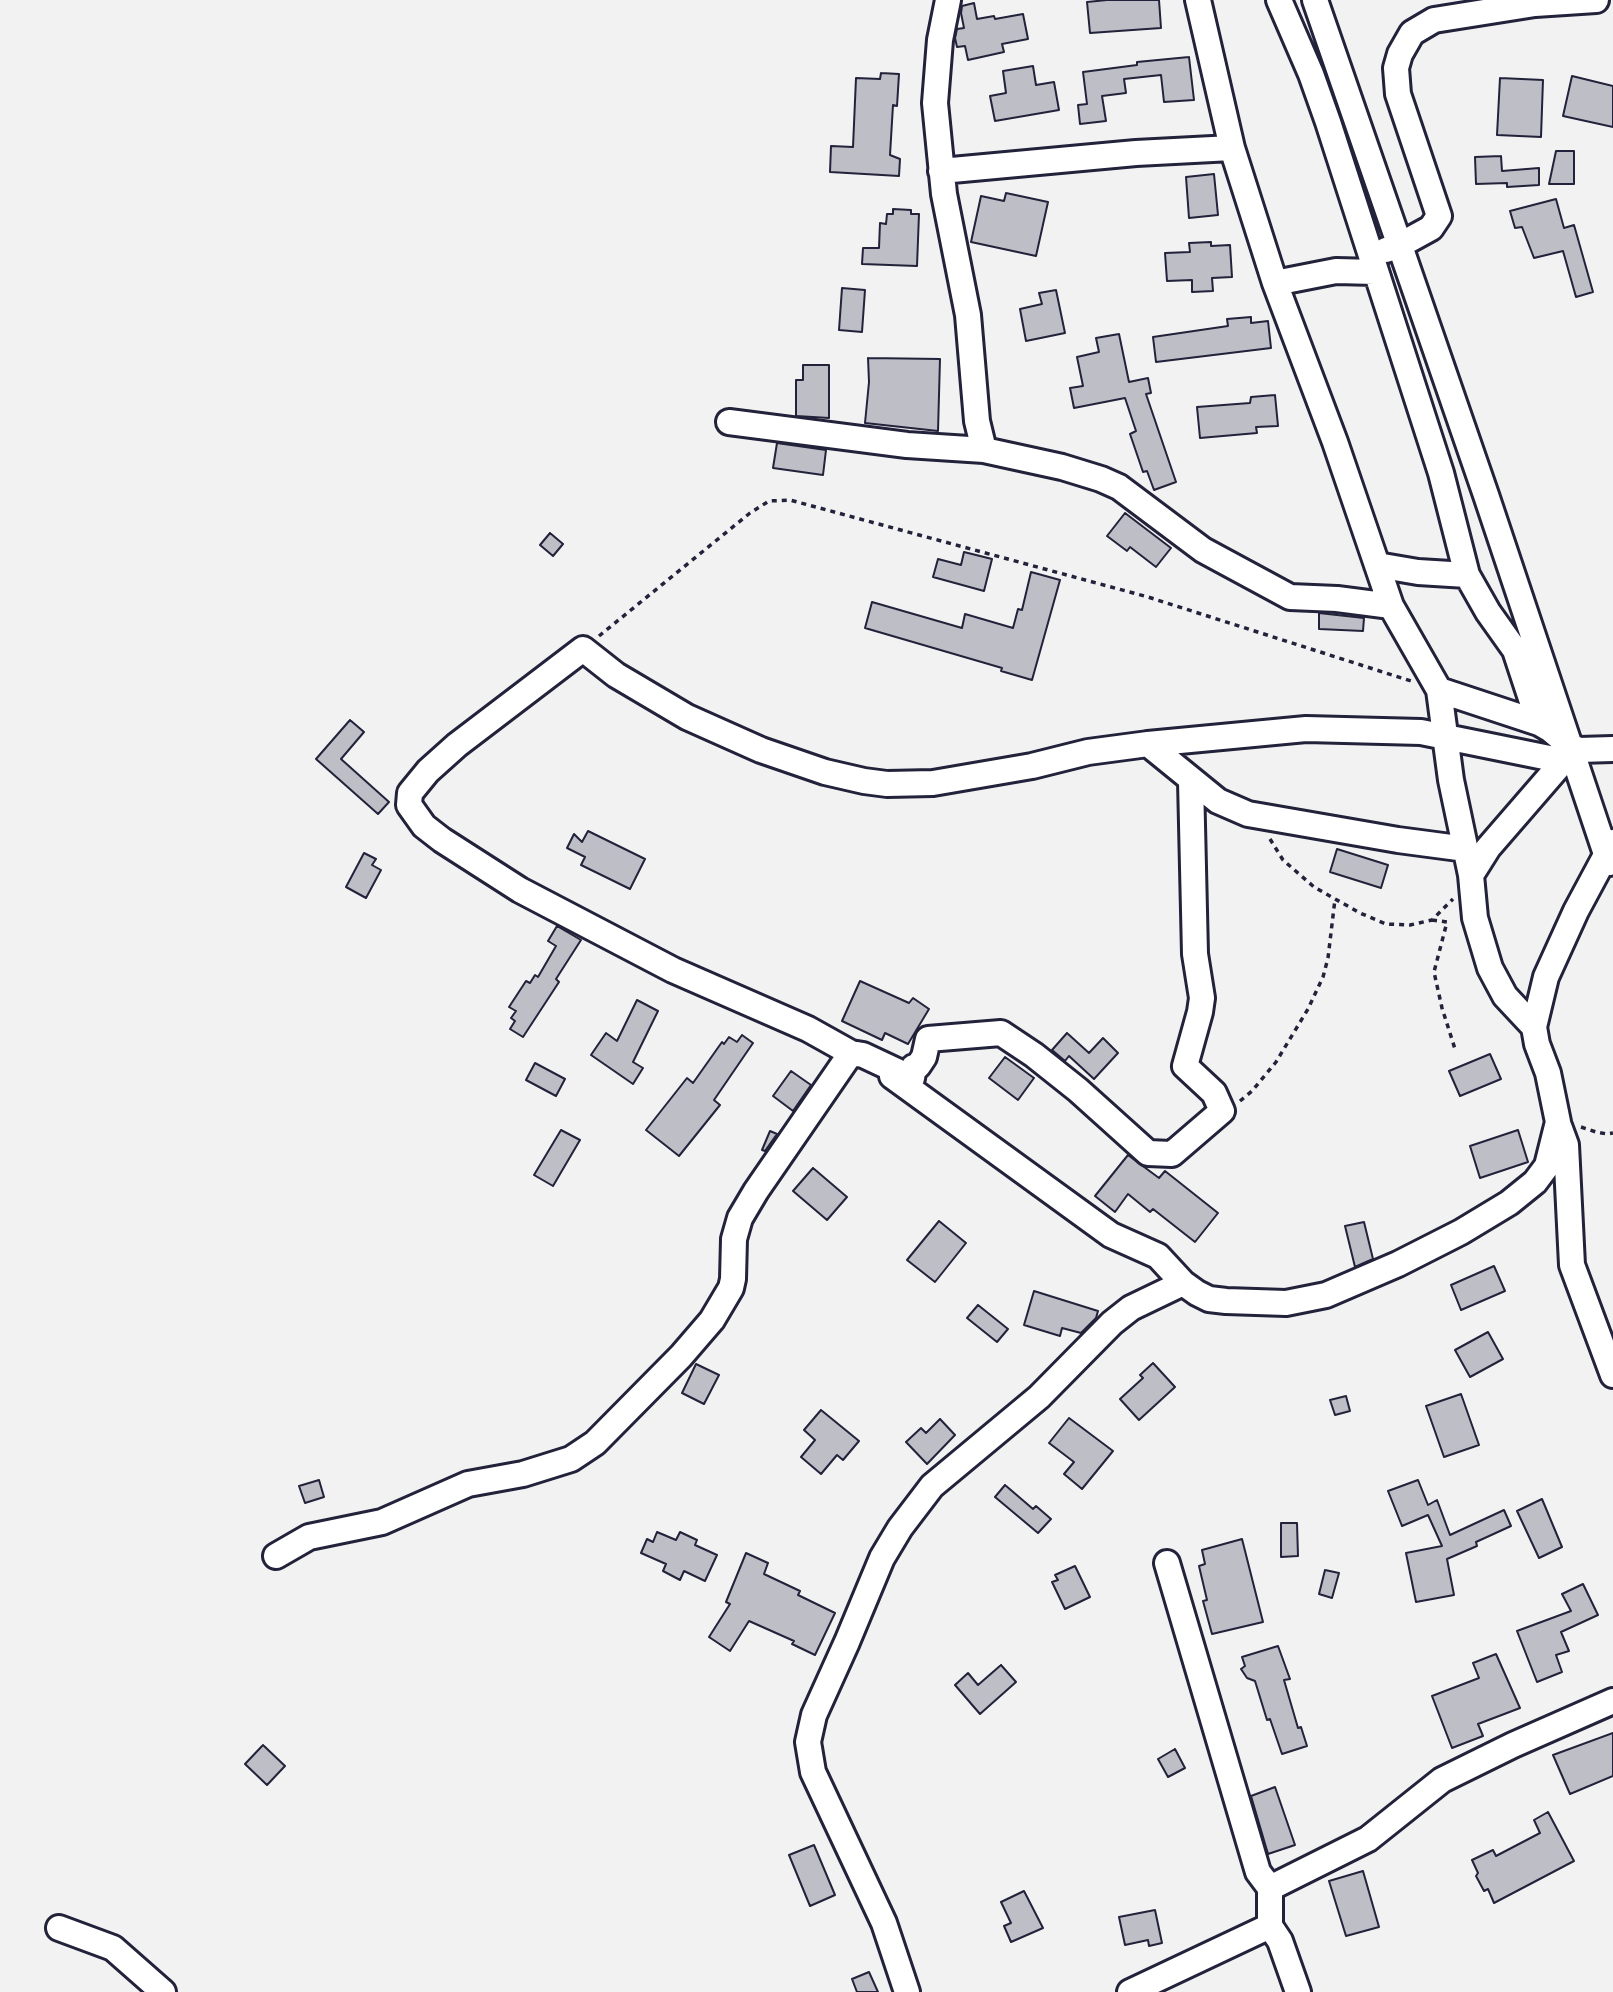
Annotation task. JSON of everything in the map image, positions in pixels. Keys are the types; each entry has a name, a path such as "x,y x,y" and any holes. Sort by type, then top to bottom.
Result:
{"street":[{"path":"948,0 940,40 934,103 941,172 968,314 977,421 984,450"},
{"path":"1198,0 1232,148 1275,283 1335,442 1391,606 1439,690 1471,875 1475,918 1490,968 1505,996 1534,1027"},
{"path":"1279,0 1319,94 1441,473 1467,575 1488,612 1515,649 1539,723"},
{"path":"1315,0 1569,753 1611,857 1576,911 1546,977 1534,1027 1566,1145 1572,1265 1613,1375"},
{"path":"1275,283 1373,264 1431,228 1439,216 1398,94 1396,68 1400,54 1412,33 1434,20 1535,4 1596,0"},
{"path":"941,172 1136,153 1232,148"},
{"path":"729,422 907,445 984,450 1062,467 1119,487 1203,550 1290,597 1337,599 1391,606"},
{"path":"1377,565 1418,572 1467,575"},
{"path":"1191,781 1195,954 1202,998 1185,1066 1214,1093 1222,1111 1172,1154 1148,1153 1078,1090 1002,1033 928,1039 924,1057 918,1066 914,1067 912,1078 673,970 520,890 442,840 424,826 410,809 410,793 428,771 457,745 583,649 616,675 687,717 761,750 825,772 864,781 906,785 933,783 1032,766 1088,752 1306,729 1421,732 1569,753 1578,750 1613,750"},
{"path":"1439,690 1539,723 1551,730 1569,753"},
{"path":"1147,744 1225,805 1260,817 1466,849"},
{"path":"1471,875 1488,848 1569,753"},
{"path":"857,1054 1111,1235 1158,1256 1183,1283 1209,1299 1286,1303 1326,1295 1398,1264 1461,1232 1509,1203 1535,1182 1547,1166 1558,1122"},
{"path":"276,1556 309,1537 382,1522 468,1484 523,1474 571,1460 595,1443 681,1356 712,1320 731,1288 734,1239 740,1219 755,1191 857,1054"},
{"path":"907,1992 884,1923 813,1772 808,1742 814,1715 882,1558 900,1528 932,1486 1040,1397 1112,1323 1131,1308 1183,1283"},
{"path":"1167,1563 1258,1872 1270,1888 1270,1926 1280,1941 1298,1992"},
{"path":"1270,1888 1368,1839 1442,1780 1613,1701"},
{"path":"1130,1992 1270,1926"},
{"path":"59,1928 113,1948 163,1992"}],"path":[{"path":"583,649 750,513 769,501 790,500 1148,597 1439,690"},
{"path":"1260,817 1283,860 1297,874 1335,899 1386,924 1410,925 1432,920 1447,922 1434,971 1455,1049"},
{"path":"1432,920 1442,912 1471,875"},
{"path":"1231,1102 1244,1098 1265,1077 1308,1009 1328,958 1335,899"},
{"path":"1558,1122 1596,1132 1613,1133"}],"building":[{"path":"1159,0 1161,28 1090,33 1087,2"},
{"path":"974,3 977,19 1023,14 1028,39 1002,44 1004,52 968,60 965,46 957,47 955,38 957,29 964,28 962,6"},
{"path":"1189,57 1194,100 1164,102 1161,75 1124,79 1126,93 1102,96 1106,121 1080,124 1078,105 1087,104 1083,72 1137,65 1137,62"},
{"path":"1033,66 1036,85 1054,82 1059,110 995,121 990,96 1006,93 1003,71"},
{"path":"881,73 899,74 897,106 893,105 890,155 900,159 899,176 830,172 831,146 853,147 856,78 880,79"},
{"path":"1572,76 1613,86 1613,127 1563,116"},
{"path":"1500,78 1543,80 1541,137 1497,135"},
{"path":"1556,151 1574,151 1574,184 1549,184"},
{"path":"1501,156 1502,171 1539,168 1539,185 1507,187 1507,183 1476,184 1475,157"},
{"path":"1214,174 1218,215 1189,218 1186,177"},
{"path":"1006,193 1048,202 1036,256 971,242 981,196 1004,201"},
{"path":"1556,199 1564,228 1574,225 1593,292 1576,297 1563,251 1534,258 1522,227 1515,228 1510,211"},
{"path":"893,209 911,210 911,214 919,214 917,266 862,264 863,248 879,248 880,223 886,224 887,214 893,214"},
{"path":"1211,242 1211,246 1230,245 1232,277 1212,278 1213,291 1192,292 1192,280 1167,281 1165,253 1190,252 1189,243"},
{"path":"842,288 865,290 862,332 839,330"},
{"path":"1056,290 1065,333 1026,341 1020,309 1042,304 1039,293"},
{"path":"1251,317 1251,323 1268,321 1271,348 1156,362 1153,337 1228,326 1227,319"},
{"path":"1119,334 1129,382 1148,378 1151,393 1146,394 1176,482 1154,490 1147,471 1143,472 1130,434 1136,431 1125,398 1074,408 1070,388 1083,386 1077,357 1099,352 1096,338"},
{"path":"868,358 940,359 938,431 865,423 869,382"},
{"path":"803,365 829,365 829,418 796,416 796,380 803,380"},
{"path":"1275,395 1278,426 1256,427 1257,433 1200,438 1197,407 1250,403 1251,397"},
{"path":"777,443 826,450 823,475 773,468"},
{"path":"1125,513 1171,548 1156,567 1130,547 1127,551 1107,536"},
{"path":"550,533 563,544 553,556 540,545"},
{"path":"964,552 992,559 984,591 933,577 938,559 961,565"},
{"path":"1031,572 1060,580 1032,680 1001,671 1002,668 865,628 872,602 962,628 965,614 1013,628 1018,609 1022,610"},
{"path":"1319,613 1364,618 1363,631 1319,629"},
{"path":"350,720 364,732 341,759 389,802 378,814 316,759"},
{"path":"588,831 645,859 630,889 581,865 585,857 567,848 574,834 582,842"},
{"path":"1337,849 1388,865 1381,888 1330,872"},
{"path":"364,853 376,859 372,865 381,870 366,898 346,887"},
{"path":"557,926 581,940 556,979 559,982 523,1037 510,1029 515,1021 511,1018 516,1011 509,1007 526,981 530,983 535,975 538,977 556,946 548,941"},
{"path":"860,981 909,1003 913,998 929,1009 908,1044 885,1033 882,1040 842,1021"},
{"path":"637,1000 658,1011 633,1062 643,1068 633,1084 591,1055 606,1033 617,1041"},
{"path":"1067,1033 1089,1053 1103,1038 1118,1053 1094,1079 1069,1056 1065,1061 1052,1050"},
{"path":"742,1035 753,1043 714,1100 720,1105 679,1156 646,1130 687,1078 693,1083 722,1042 724,1044 729,1037 737,1042"},
{"path":"1490,1054 1501,1079 1460,1096 1449,1071"},
{"path":"1005,1057 1034,1078 1018,1100 989,1078"},
{"path":"535,1063 565,1079 556,1096 526,1080"},
{"path":"791,1071 811,1085 793,1111 773,1096"},
{"path":"561,1130 580,1140 553,1186 534,1175"},
{"path":"1518,1130 1528,1162 1480,1178 1470,1146"},
{"path":"770,1131 777,1134 765,1151 762,1150"},
{"path":"1128,1155 1159,1178 1165,1171 1218,1213 1195,1242 1153,1209 1150,1212 1128,1194 1115,1212 1095,1196"},
{"path":"813,1168 847,1197 827,1220 793,1191"},
{"path":"939,1221 966,1243 935,1282 907,1260"},
{"path":"1364,1222 1373,1259 1355,1267 1345,1226"},
{"path":"1494,1266 1505,1291 1461,1310 1451,1285"},
{"path":"1034,1291 1098,1311 1096,1318 1081,1333 1062,1328 1060,1336 1024,1325"},
{"path":"978,1305 1008,1329 997,1342 967,1318"},
{"path":"1488,1332 1503,1359 1470,1377 1455,1350"},
{"path":"1153,1363 1175,1387 1139,1420 1120,1399 1143,1378 1140,1375"},
{"path":"696,1364 719,1375 704,1404 682,1393"},
{"path":"1461,1394 1479,1445 1444,1457 1426,1406"},
{"path":"1346,1396 1350,1411 1335,1415 1330,1400"},
{"path":"821,1410 859,1441 843,1460 837,1455 821,1474 801,1457 815,1440 804,1430"},
{"path":"1069,1418 1113,1451 1082,1489 1064,1474 1074,1462 1049,1443"},
{"path":"940,1419 955,1435 927,1464 906,1442 921,1428 926,1433"},
{"path":"319,1480 324,1497 305,1503 299,1486"},
{"path":"1418,1480 1428,1505 1437,1500 1450,1535 1504,1510 1511,1526 1476,1542 1477,1546 1447,1559 1454,1595 1416,1602 1406,1553 1442,1546 1428,1515 1402,1526 1388,1491"},
{"path":"1005,1485 1033,1509 1036,1506 1051,1519 1038,1533 995,1497"},
{"path":"1542,1499 1562,1547 1539,1558 1517,1511"},
{"path":"1281,1523 1297,1523 1298,1556 1281,1557"},
{"path":"657,1532 676,1540 680,1532 697,1540 695,1545 717,1555 705,1581 684,1571 680,1580 663,1571 666,1564 641,1553 647,1539 653,1542"},
{"path":"1242,1539 1263,1622 1212,1634 1203,1601 1207,1600 1199,1566 1205,1564 1202,1550"},
{"path":"746,1553 768,1563 764,1574 800,1591 798,1595 835,1613 815,1655 792,1644 794,1641 749,1621 730,1651 709,1637 730,1604 726,1602"},
{"path":"1075,1566 1090,1597 1065,1609 1052,1582 1058,1580 1055,1575"},
{"path":"1325,1570 1339,1573 1332,1598 1319,1594"},
{"path":"1583,1584 1598,1615 1561,1632 1569,1651 1556,1655 1562,1672 1537,1682 1517,1631 1571,1611 1562,1594"},
{"path":"1278,1646 1290,1679 1284,1680 1298,1728 1301,1727 1307,1746 1282,1754 1270,1719 1267,1720 1255,1681 1247,1678 1241,1669 1245,1666 1242,1657"},
{"path":"1496,1654 1520,1708 1478,1724 1483,1736 1452,1748 1432,1696 1479,1678 1473,1663"},
{"path":"1001,1665 1016,1682 980,1714 955,1685 968,1673 978,1685"},
{"path":"1613,1733 1613,1776 1570,1794 1553,1755"},
{"path":"263,1745 285,1766 267,1785 245,1764"},
{"path":"1175,1749 1185,1768 1168,1777 1158,1759"},
{"path":"1275,1787 1295,1845 1268,1854 1251,1796"},
{"path":"1548,1812 1574,1861 1494,1903 1488,1889 1484,1891 1476,1876 1478,1873 1472,1860 1493,1850 1496,1856 1540,1833 1534,1820"},
{"path":"814,1845 835,1895 810,1906 789,1855"},
{"path":"1363,1871 1379,1927 1346,1936 1329,1881"},
{"path":"1024,1891 1043,1928 1011,1942 1004,1926 1011,1923 1001,1902"},
{"path":"1155,1910 1162,1943 1149,1946 1148,1940 1125,1945 1119,1917"},
{"path":"869,1972 878,1992 857,1992 852,1979"}]}
